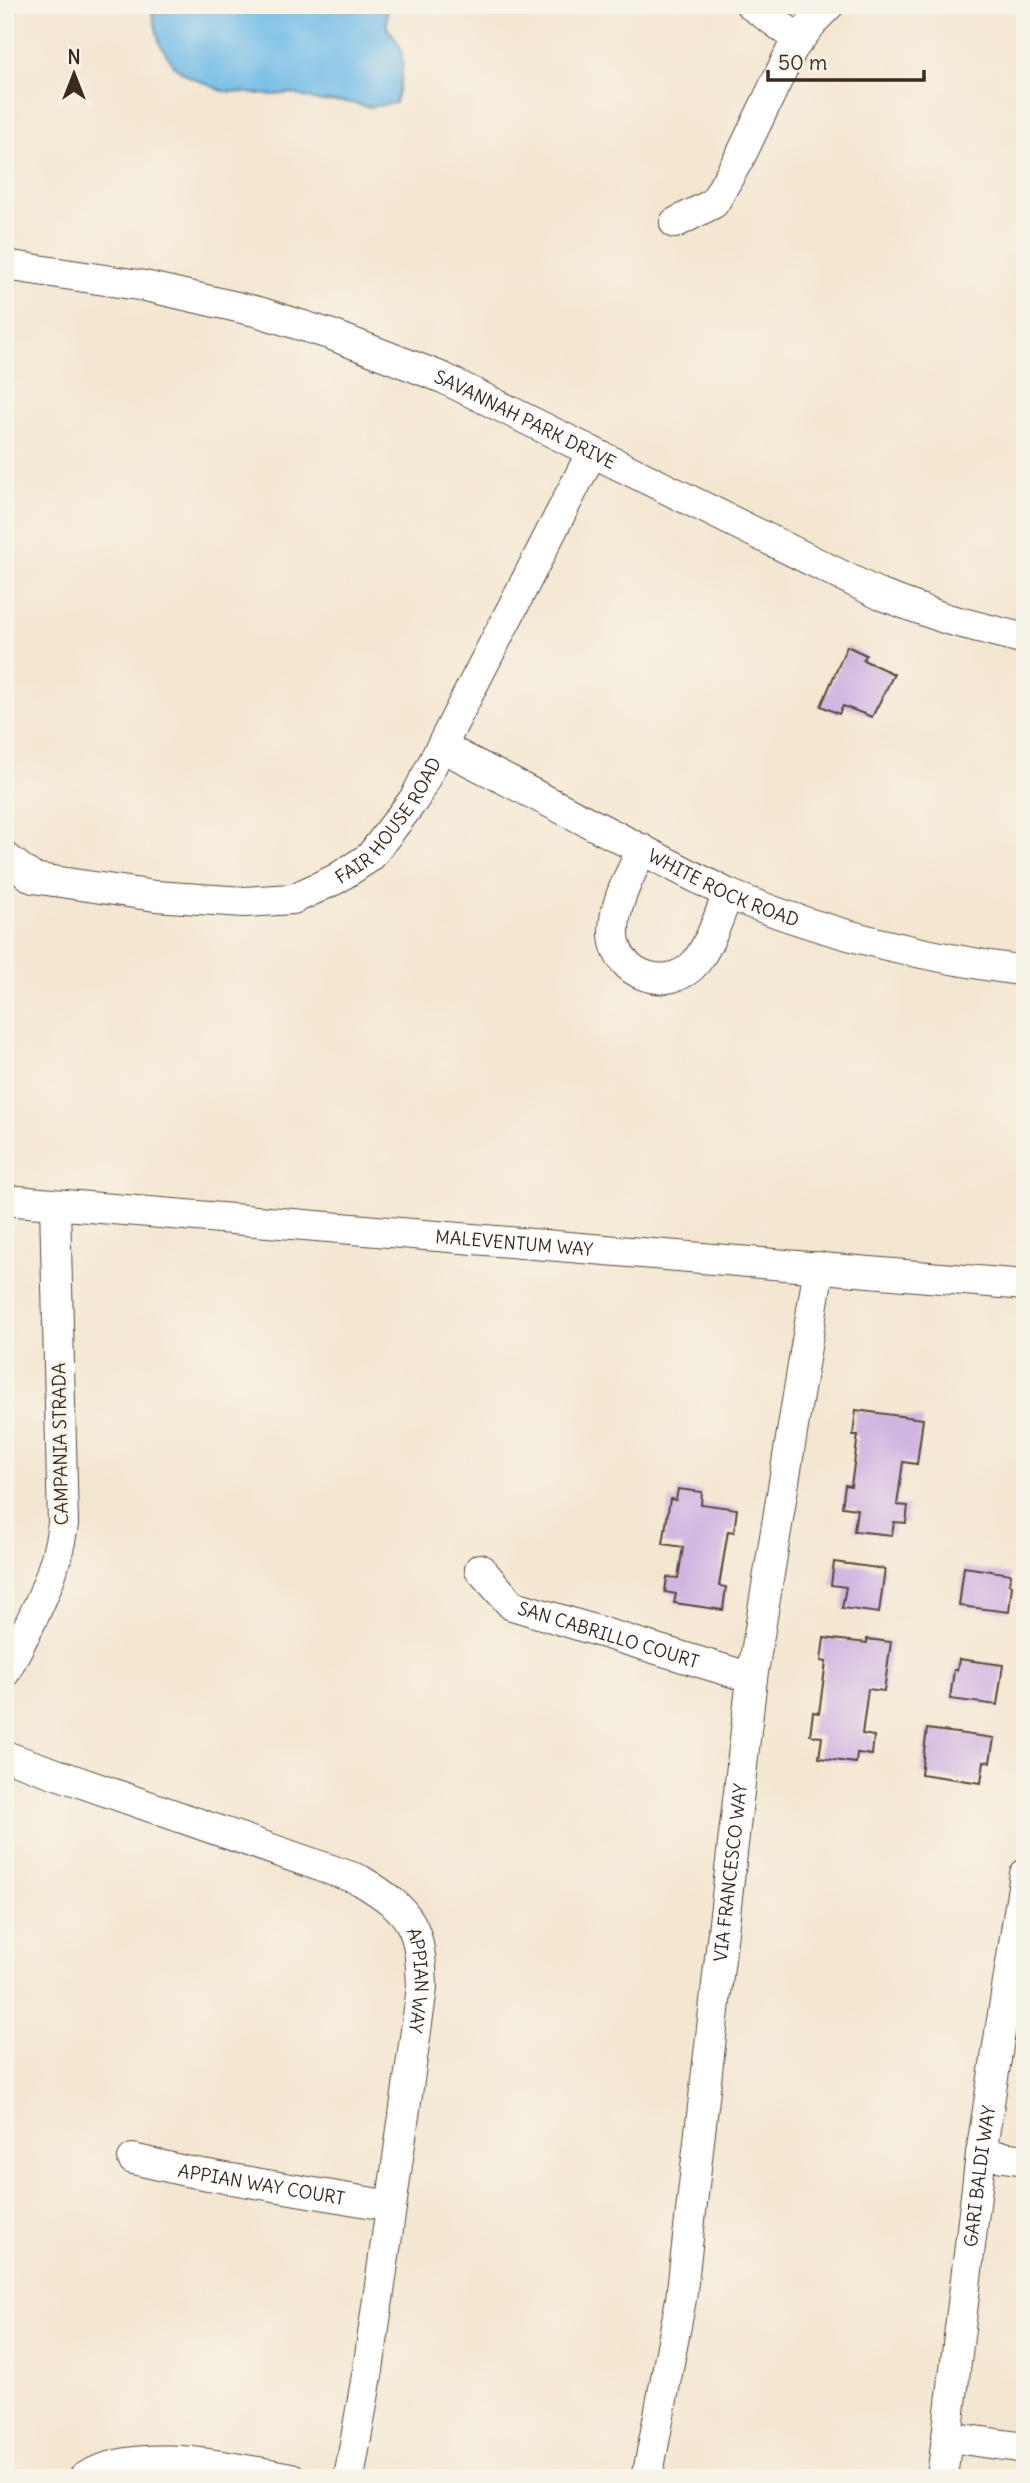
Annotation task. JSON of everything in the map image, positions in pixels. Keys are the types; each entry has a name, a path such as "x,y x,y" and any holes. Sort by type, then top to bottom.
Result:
{"street":[{"path":"751,5 799,39"},
{"path":"675,223 714,203 741,155 792,49 829,5"},
{"name":"SAVANNAH PARK DRIVE","path":"5,265 145,286 259,312 332,335 443,378 881,595 947,619 1025,639"},
{"name":"FAIR HOUSE ROAD","path":"5,857 33,878 155,896 244,902 293,899 336,879 370,857 415,797 592,452"},
{"name":"WHITE ROCK ROAD","path":"442,747 728,894 851,937 956,961 1025,971"},
{"path":"642,849 622,893 615,915 614,937 623,962 645,976 663,981 679,976 696,962 728,894"},
{"name":"MALEVENTUM WAY","path":"5,1200 1025,1285"},
{"name":"CAMPANIA STRADA","path":"5,1672 50,1581 63,1524 55,1205"},
{"name":"VIA FRANCESCO WAY","path":"645,2478 663,2402 681,2299 752,1678 819,1267"},
{"name":"SAN CABRILLO COURT","path":"480,1569 512,1605 752,1678"},
{"name":"APPIAN WAY","path":"5,1756 360,1880 398,1906 411,1922 419,1939 422,1988 368,2370 349,2478"},
{"name":"GARI BALDI WAY","path":"942,2478 981,2154 1025,1874"},
{"path":"981,2154 1025,2160"},
{"name":"APPIAN WAY COURT","path":"133,2159 209,2175 391,2206"},
{"path":"948,2437 1025,2448"},
{"path":"84,2478 113,2465 161,2460 291,2478"}],"water":[{"path":"150,5 384,5 387,10 387,28 402,54 402,73 395,103 369,107 347,102 318,101 291,93 274,95 223,91 190,77 174,66 160,44"}],"building":[{"path":"847,646 866,655 863,660 894,674 872,717 843,706 839,714 821,706"},
{"path":"856,1410 923,1419 917,1464 903,1462 897,1505 908,1506 906,1523 894,1522 892,1535 854,1531 857,1509 842,1507 845,1485 851,1486 858,1435 853,1435"},
{"path":"678,1489 702,1492 701,1504 737,1509 734,1532 728,1531 719,1586 726,1587 723,1610 674,1603 676,1594 665,1592 667,1577 678,1578 683,1547 663,1544 670,1499 676,1500"},
{"path":"834,1562 885,1569 879,1613 842,1608 846,1587 831,1585"},
{"path":"964,1567 1011,1574 1009,1612 959,1606"},
{"path":"824,1638 867,1643 867,1639 891,1642 884,1691 868,1689 862,1734 874,1736 872,1755 857,1753 856,1763 819,1758 822,1737 810,1735 813,1712 819,1713 826,1662 821,1661"},
{"path":"959,1659 1003,1665 997,1705 950,1699 954,1670 957,1670"},
{"path":"927,1729 994,1738 990,1762 984,1761 981,1783 921,1774"}]}
